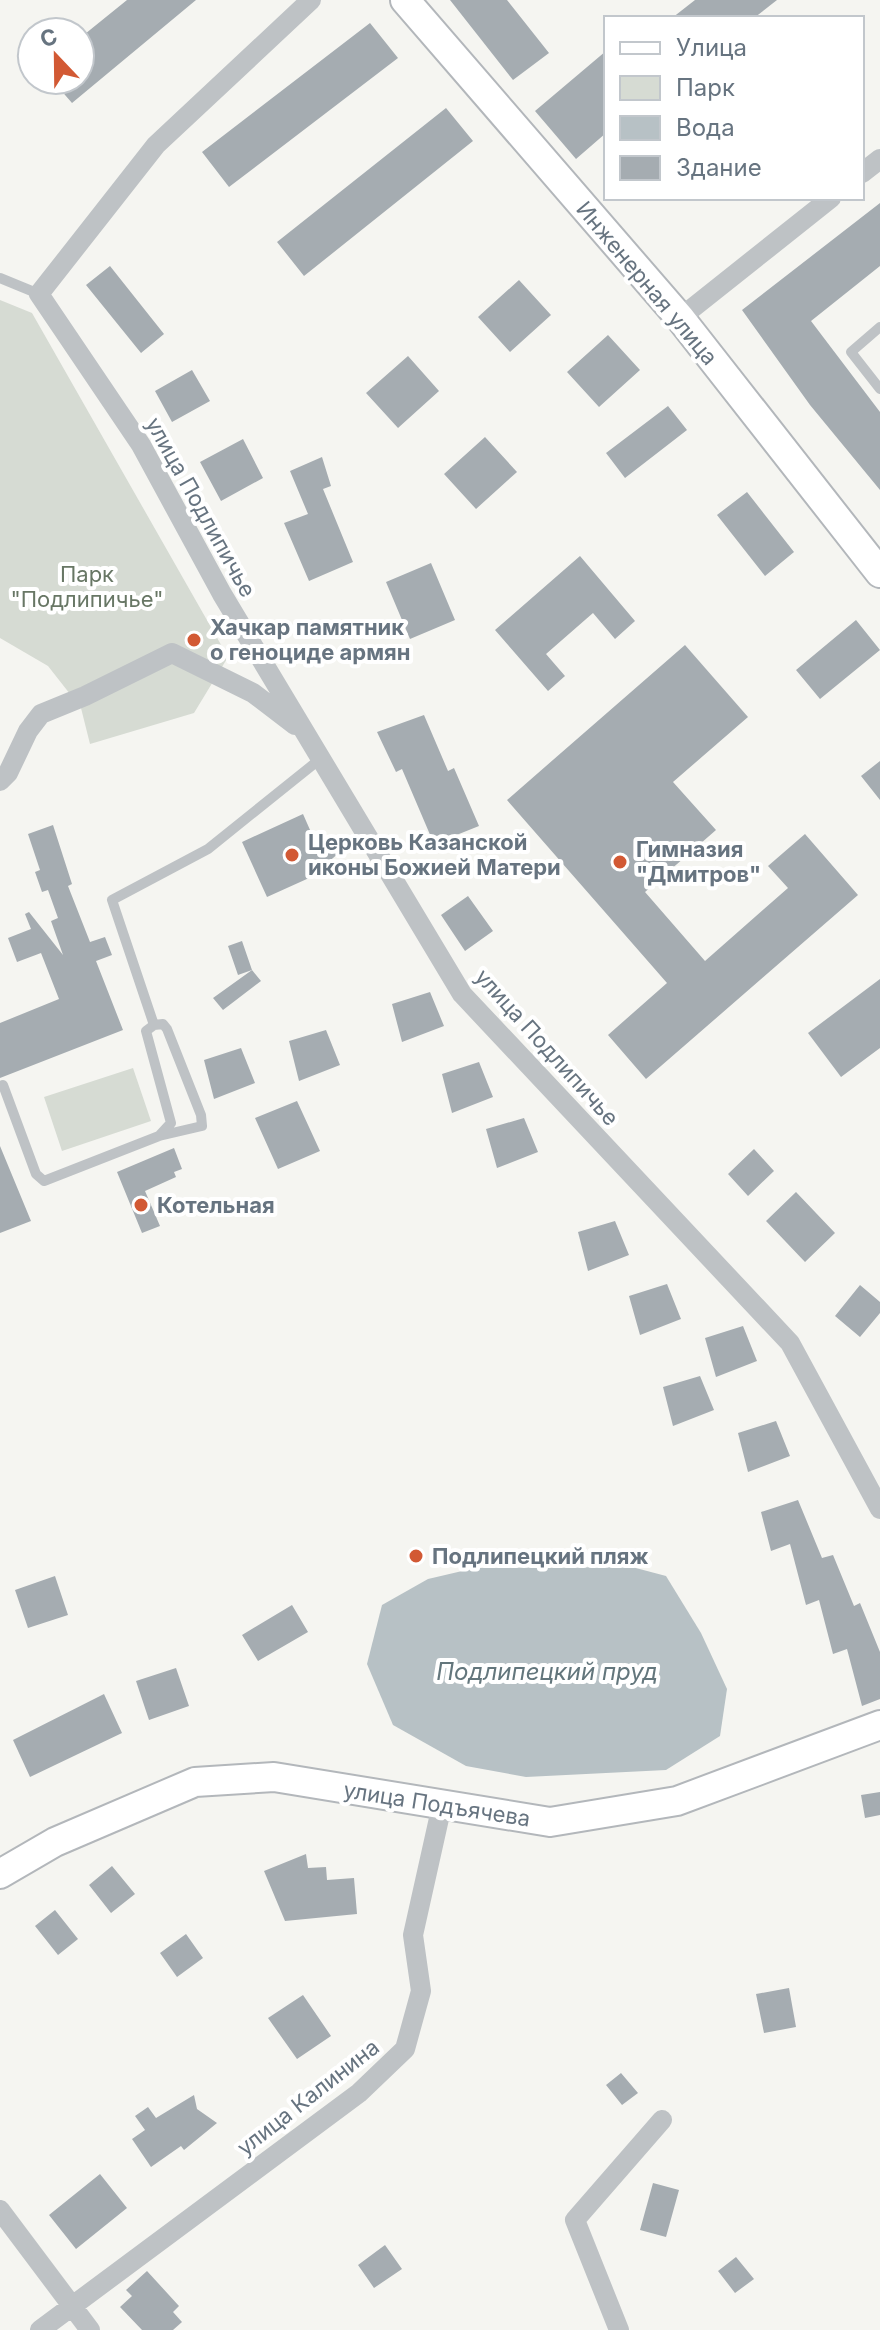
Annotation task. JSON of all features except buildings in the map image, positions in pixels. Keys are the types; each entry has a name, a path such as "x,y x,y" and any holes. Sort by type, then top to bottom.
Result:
{"main road":[{"name":"Инженерная улица","path":"405,0 680,318 880,573"},
{"name":"улица Подъячева","path":"0,1874 55,1842 195,1782 274,1777 550,1822 677,1801 880,1725"}],"street":[{"path":"39,294 156,145 311,0"},
{"path":"864,171 880,159"},
{"path":"680,318 828,200"},
{"name":"улица Подлипичье","path":"39,294 141,445 222,594 462,994 790,1343 880,1509"},
{"path":"0,781 8,773 28,731 41,714 172,653 253,693 303,731"},
{"name":"улица Калинина","path":"40,2330 359,2093 405,2049 421,1991 413,1935 442,1805"},
{"path":"619,2330 575,2220 662,2120"},
{"path":"0,2210 90,2330"}],"lane":[{"path":"0,278 39,294"},
{"path":"880,327 851,352 880,389"},
{"path":"154,1025 113,898 208,849 320,759"},
{"path":"3,1085 36,1174 44,1181 159,1136 202,1126 201,1115 163,1024 154,1025 146,1031 171,1123 159,1136"}],"green space":[{"name":"Парк \"Подлипичье\"","path":"0,300 32,313 228,657 194,713 90,744 81,708 48,666 0,638"},
{"path":"133,1068 151,1121 62,1151 44,1097"}],"water":[{"name":"Подлипецкий пруд","path":"632,1567 666,1576 701,1633 727,1689 720,1736 666,1770 526,1777 466,1766 393,1725 367,1664 382,1605 428,1579 475,1568"}],"place":[{"name":"Хачкар памятник о геноциде армян","path":"194,640"},
{"name":"Церковь Казанской иконы Божией Матери","path":"292,855"},
{"name":"Гимназия \"Дмитров\"","path":"620,862"},
{"name":"Котельная","path":"141,1205"},
{"name":"Подлипецкий пляж","path":"416,1556"}]}
